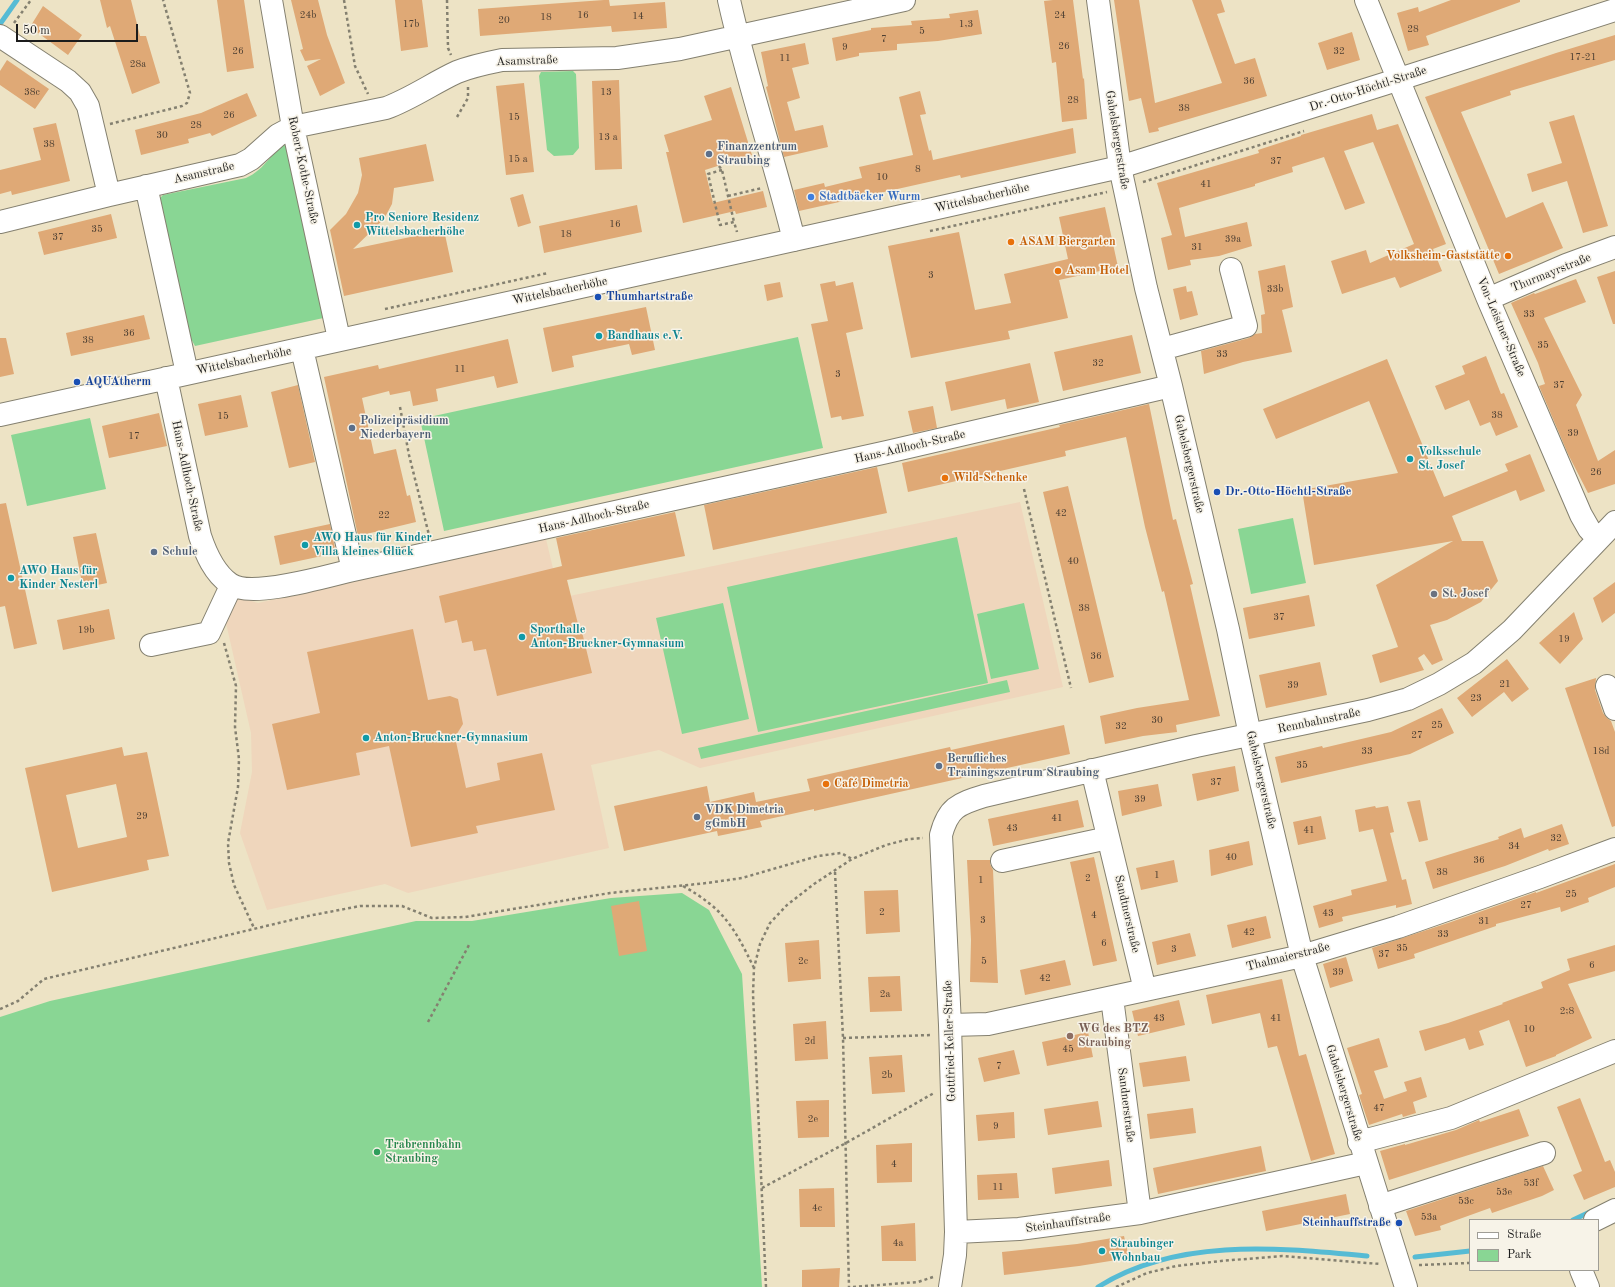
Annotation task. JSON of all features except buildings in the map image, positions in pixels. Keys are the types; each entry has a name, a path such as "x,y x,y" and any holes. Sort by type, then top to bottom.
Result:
{"street":[{"name":"Robert-Kothe-Straße","path":"271,0 293,127 339,339"},
{"path":"729,0 794,240"},
{"name":"Gabelsbergerstraße","path":"1098,0 1120,167 1146,288 1171,386 1228,629 1250,735 1302,956 1359,1142 1406,1287"},
{"name":"Von-Leistner-Straße","path":"1366,0 1488,299 1581,515 1589,529 1598,539"},
{"name":"Asamstraße","path":"0,222 146,186 240,165 251,159 278,135 293,127 376,111 398,104 463,70 502,60 617,58 680,50 898,1"},
{"name":"Dr.-Otto-Höchtl-Straße","path":"1120,167 1398,80 1584,9 1615,10"},
{"path":"1,37 68,81 80,92 88,106 109,195"},
{"name":"Wittelsbacherhöhe","path":"0,415 1120,167"},
{"path":"146,186 187,373"},
{"name":"Thurmayrstraße","path":"1488,299 1566,265 1615,247"},
{"path":"1162,349 1246,326 1230,269"},
{"path":"302,348 353,570"},
{"name":"Hans-Adlhoch-Straße","path":"166,378 200,536 205,552 213,566 231,586 248,590 266,589 887,452 1171,386"},
{"name":"Rennbahnstraße","path":"962,802 1092,770 1368,710 1408,699 1439,684 1474,663 1512,630 1615,522"},
{"path":"151,645 209,634 231,586"},
{"path":"1607,686 1615,709"},
{"name":"Sandtnerstraße","path":"1092,770 1145,990"},
{"name":"Gottfried-Keller-Straße","path":"951,1283 955,1255 956,1232 950,1029 941,835 944,823 952,811 962,802"},
{"path":"1002,861 1108,838"},
{"name":"Thalmaierstraße","path":"950,1029 988,1024 1302,956 1398,927 1615,849"},
{"name":"Sandnerstraße","path":"1112,998 1140,1213"},
{"path":"1359,1142 1451,1118 1615,1052"},
{"path":"1380,1206 1544,1153"},
{"name":"Steinhauffstraße","path":"956,1232 1019,1229 1140,1213 1366,1163"},
{"path":"1598,1219 1615,1210"},
{"path":"1581,1271 1588,1287"}],"path":[{"path":"1,37 31,0"},
{"path":"94,129 182,106 187,103 190,93 163,0"},
{"path":"344,0 355,66 376,111"},
{"path":"447,0 448,48 463,70 468,98 457,118"},
{"path":"719,166 722,170 736,232"},
{"path":"722,170 708,174 720,225 734,222"},
{"path":"728,196 780,184"},
{"path":"400,407 409,455 434,552"},
{"path":"1024,489 1071,688"},
{"path":"217,616 236,686 235,727 239,759 238,787 228,843 229,863 234,885 254,928"},
{"path":"766,1287 753,994 754,968 760,944 770,923 787,905 814,884 852,859 886,845 909,839 941,835"},
{"path":"0,1010 18,1001 44,979 254,928 360,906 402,906 432,918 465,916 610,893 707,884 742,878 818,856 841,853 852,859"},
{"path":"835,871 843,1038 849,1287"},
{"path":"683,886 704,897 724,915 738,936 754,968"},
{"path":"428,1022 469,945"},
{"path":"843,1038 950,1029"},
{"path":"762,1188 846,1144 952,1083"},
{"path":"1116,1287 1147,1273 1176,1266 1221,1260 1282,1256 1399,1266 1469,1263"},
{"path":"853,1287 918,1282 930,1277 951,1283"}],"shaded area":[{"path":"1020,502 1063,687 700,768 659,750 591,765 609,848 408,893 385,884 267,910 240,833 252,772 251,733 226,623 238,597 258,603 546,539 560,598"}],"green space":[{"path":"573,71 576,74 579,148 573,155 554,156 547,150 539,76 541,72"},
{"path":"289,139 328,317 195,346 189,335 159,199 163,195 246,178 264,165"},
{"path":"798,337 823,448 444,531 420,419"},
{"path":"90,418 106,489 27,506 11,435"},
{"path":"1293,518 1306,583 1251,594 1238,529"},
{"path":"957,537 988,683 758,732 727,587"},
{"path":"723,603 749,719 682,734 656,618"},
{"path":"1024,603 1039,669 991,679 977,614"},
{"path":"1007,680 1010,692 701,759 698,748"},
{"name":"Trabrennbahn Straubing","path":"682,893 709,910 742,974 762,1287 0,1287 0,1017 50,1001 416,921 472,921 611,898"}],"waterway":[{"path":"0,24 17,0"},
{"path":"1575,1219 1592,1211"},
{"path":"1098,1287 1129,1271 1161,1260 1195,1253 1264,1249 1299,1250 1367,1256"},
{"path":"1415,1257 1469,1251"}],"place":[{"name":"Finanzzentrum Straubing","path":"709,154"},
{"name":"Stadtbäcker Wurm","path":"811,197"},
{"name":"Pro Seniore Residenz Wittelsbacherhöhe","path":"357,225"},
{"name":"ASAM Biergarten","path":"1011,242"},
{"name":"Volksheim-Gaststätte","path":"1508,256"},
{"name":"Asam Hotel","path":"1058,271"},
{"name":"Thumhartstraße","path":"598,297"},
{"name":"Bandhaus e.V.","path":"599,336"},
{"name":"AQUAtherm","path":"77,382"},
{"name":"Polizeipräsidium Niederbayern","path":"352,428"},
{"name":"Volksschule St. Josef","path":"1410,459"},
{"name":"Wild-Schenke","path":"945,478"},
{"name":"Dr.-Otto-Höchtl-Straße","path":"1217,492"},
{"name":"AWO Haus für Kinder Villa kleines Glück","path":"305,545"},
{"name":"Schule","path":"154,552"},
{"name":"AWO Haus für Kinder Nesterl","path":"11,578"},
{"name":"St. Josef","path":"1434,594"},
{"name":"Sporthalle Anton-Bruckner-Gymnasium","path":"522,637"},
{"name":"Anton-Bruckner-Gymnasium","path":"366,738"},
{"name":"Berufliches Trainingszentrum Straubing","path":"939,766"},
{"name":"Café Dimetria","path":"826,784"},
{"name":"VDK Dimetria gGmbH","path":"697,817"},
{"name":"WG des BTZ Straubing","path":"1070,1036"},
{"name":"Trabrennbahn Straubing","path":"377,1152"},
{"name":"Steinhauffstraße","path":"1399,1223"},
{"name":"Straubinger Wohnbau","path":"1102,1251"}]}
